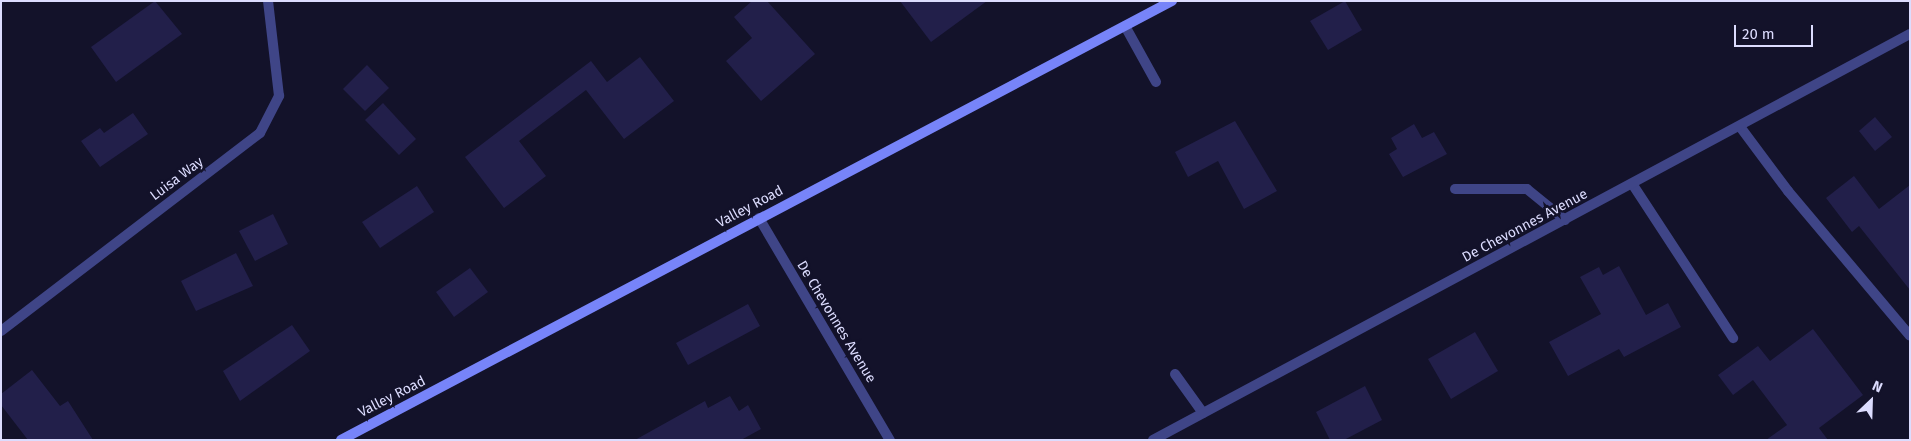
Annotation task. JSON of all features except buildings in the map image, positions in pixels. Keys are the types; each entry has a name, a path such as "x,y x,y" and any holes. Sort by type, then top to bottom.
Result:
{"street":[{"name":"Luisa Way","path":"1,330 260,133 279,96 268,1"},
{"name":"Valley Road","path":"341,440 1172,1"},
{"path":"1125,26 1156,82"},
{"name":"De Chevonnes Avenue","path":"1153,440 1741,128 1910,34"},
{"path":"1741,128 1794,198 1910,336"},
{"path":"1632,185 1733,338"},
{"path":"1456,189 1527,189 1565,220"},
{"name":"De Chevonnes Avenue","path":"759,218 890,440"},
{"path":"1175,374 1203,413"}]}
